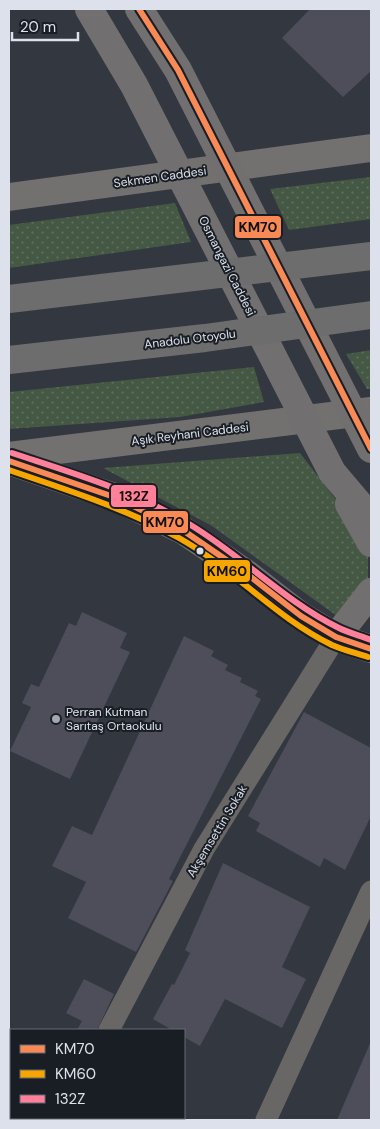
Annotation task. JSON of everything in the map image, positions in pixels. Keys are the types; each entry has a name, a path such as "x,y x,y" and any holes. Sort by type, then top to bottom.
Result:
{"highway":[{"path":"9,299 371,256"},
{"name":"Anadolu Otoyolu","path":"9,360 205,338 371,315"}],"main road":[{"name":"Osmangazi Caddesi","path":"89,9 134,85 332,472 371,518"},
{"path":"140,9 178,70 371,449"},
{"name":"Sekmen Caddesi","path":"9,197 371,148"},
{"name":"Aşık Reyhani Caddesi","path":"9,456 371,412"},
{"path":"9,461 117,498 184,531 247,574 301,616 336,637 371,649"},
{"path":"332,472 371,543"},
{"path":"336,637 371,592"}],"street":[{"name":"Akşemsettin Sokak","path":"110,1029 204,849 336,637"},
{"path":"266,1120 371,892"}],"green space":[{"path":"371,177 371,219 289,230 270,189"},
{"path":"175,203 191,242 9,268 9,225"},
{"path":"371,350 371,389 367,389 346,354"},
{"path":"254,367 264,402 180,417 9,429 9,392"},
{"path":"300,453 368,541 368,580 337,616 212,526 103,468"}],"building":[{"path":"310,9 371,9 371,71 343,97 282,38"},
{"path":"82,612 127,633 120,648 130,652 70,779 10,751 31,707 22,703 31,684 39,687 69,623 76,626"},
{"path":"184,636 214,651 211,656 228,665 225,670 242,678 240,682 258,691 255,696 261,699 169,879 173,881 136,952 68,918 86,882 52,866 72,826 92,835"},
{"path":"304,712 371,748 371,816 345,870 324,858 320,867 256,831 260,823 248,816"},
{"path":"223,863 310,907 282,967 306,979 282,1028 225,999 200,1046 185,1038 185,1029 170,1029 153,1019 172,984 174,985 190,953 185,950"},
{"path":"84,979 114,994 97,1029 78,1029 82,1021 66,1013"},
{"path":"371,1041 371,1120 337,1120"}],"transit line":[{"name":"KM70","path":"139,9 178,70 371,449"},
{"name":"132Z","path":"12,453 125,492 168,512 208,536 300,605 319,617 343,630 371,640"},
{"name":"KM70","path":"9,461 117,498 184,531 247,574 301,616 336,637 371,649"},
{"name":"KM60","path":"9,470 96,500 159,527 199,550 273,607 312,634 336,647 368,657"}],"place":[{"name":"Perran Kutman Sarıtaş Ortaokulu","path":"56,719"}]}
